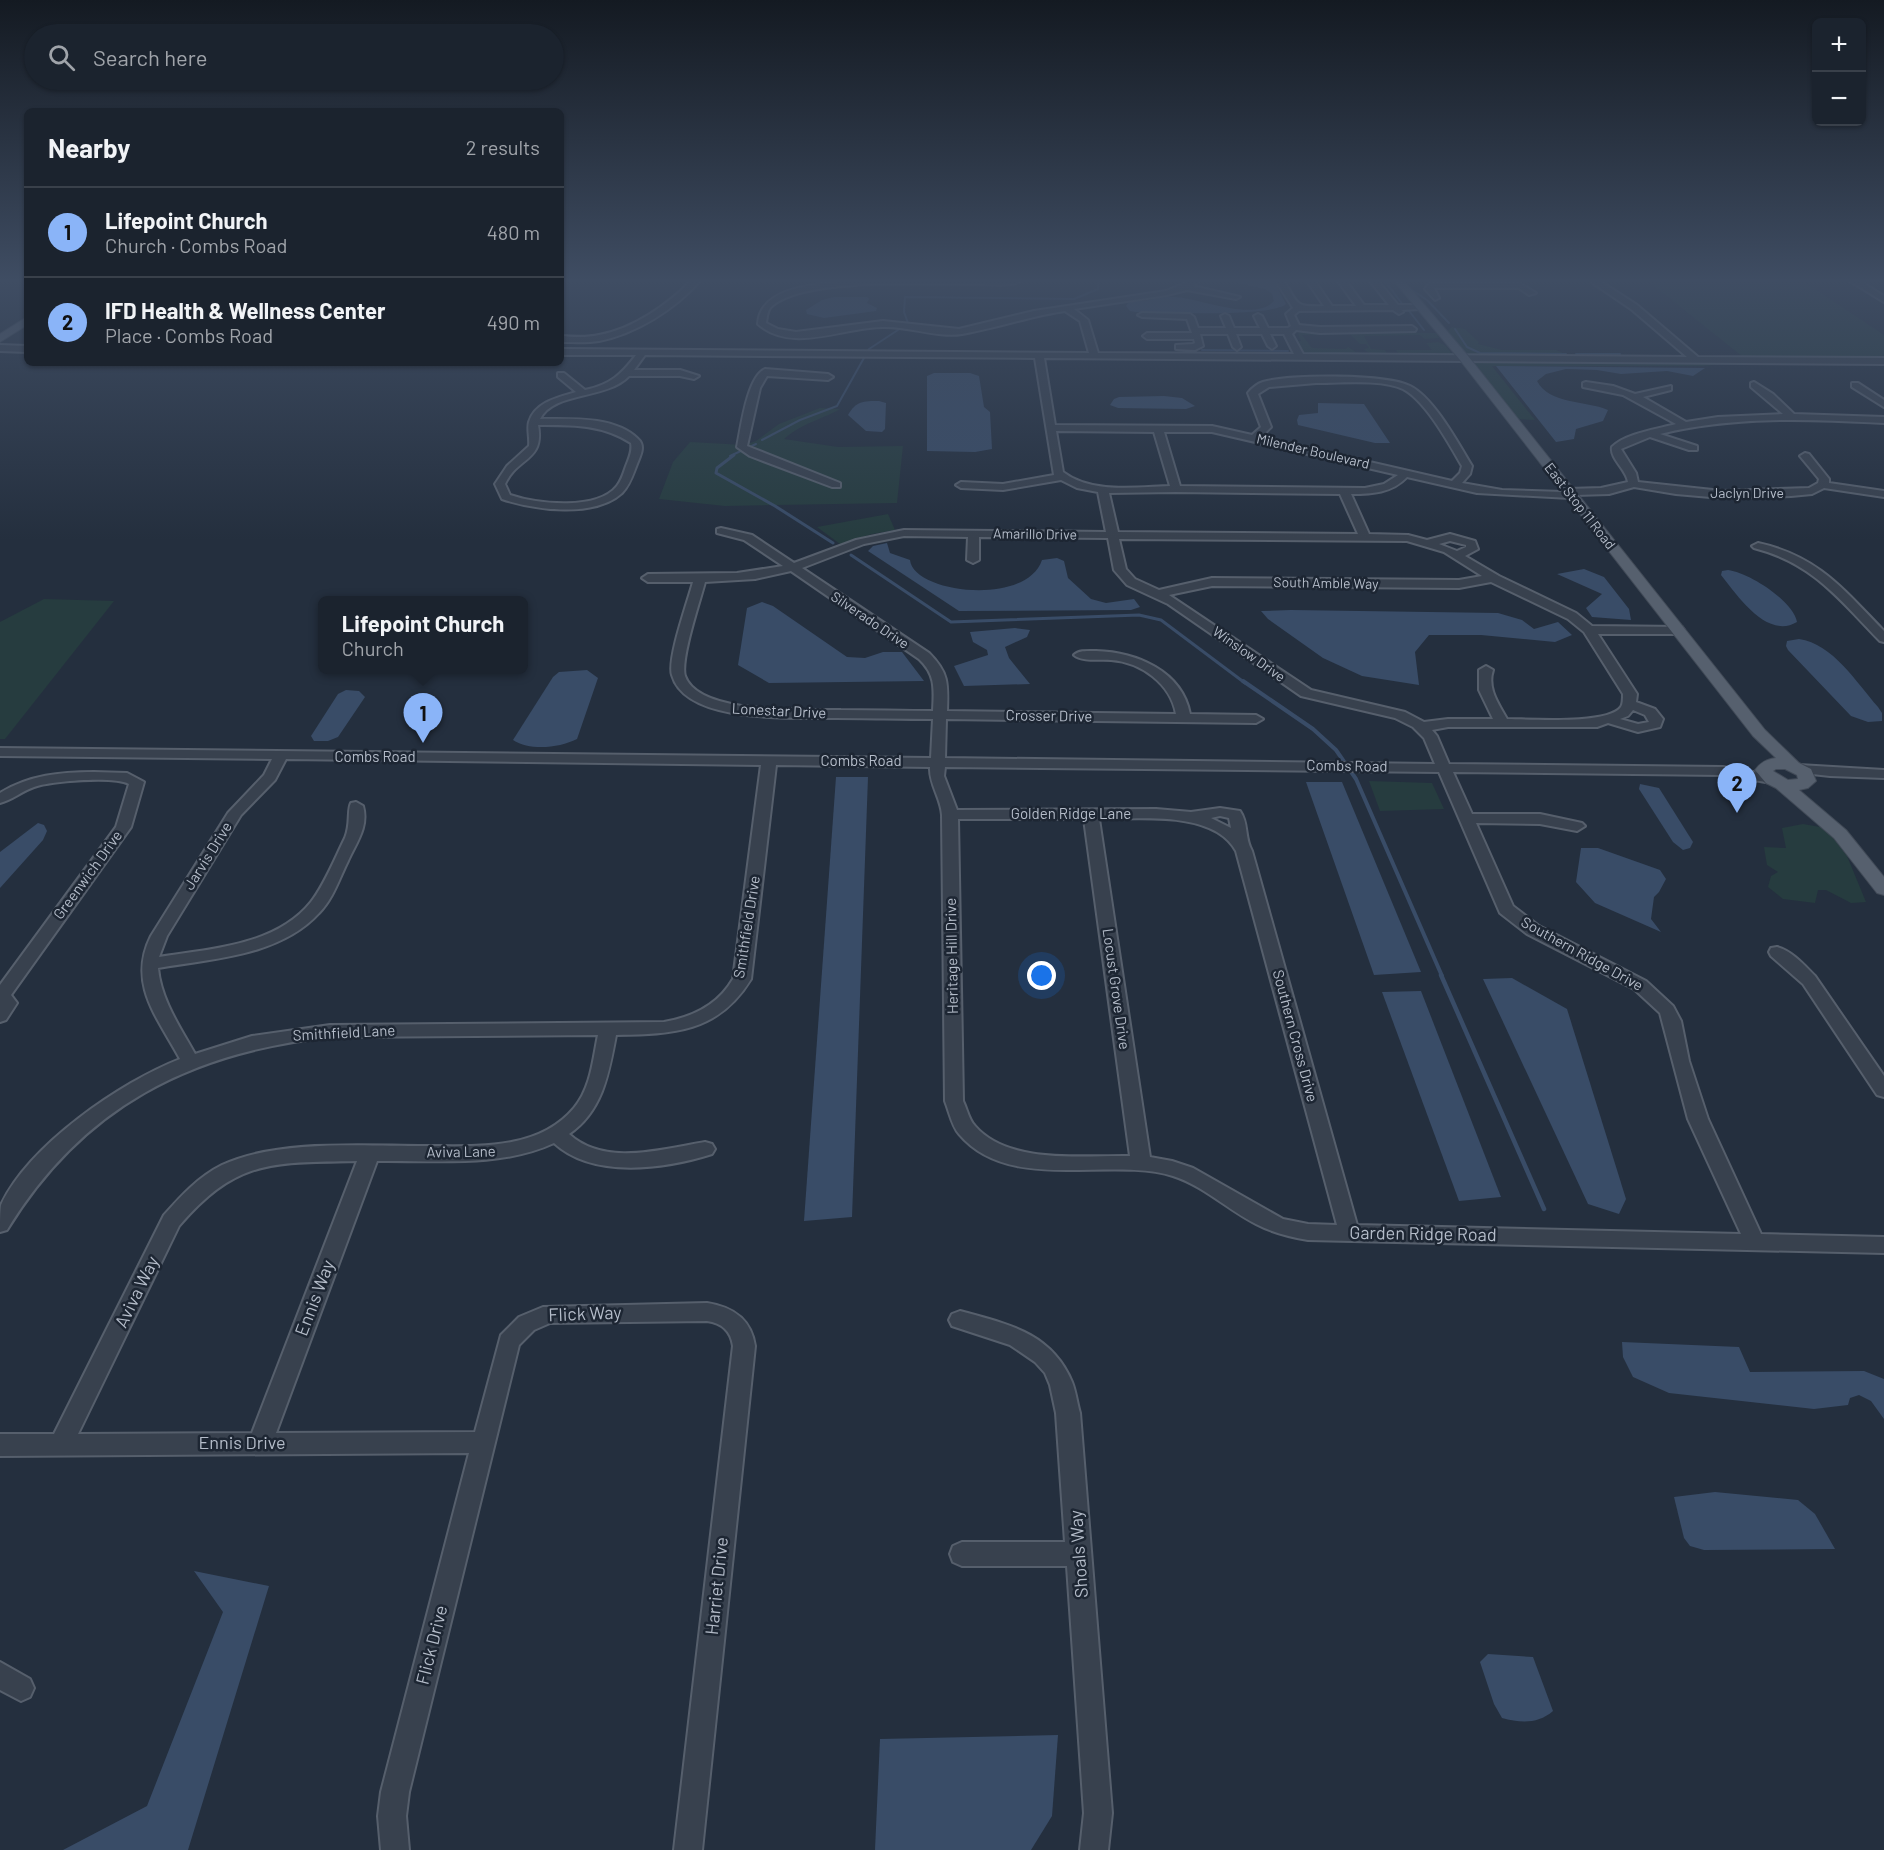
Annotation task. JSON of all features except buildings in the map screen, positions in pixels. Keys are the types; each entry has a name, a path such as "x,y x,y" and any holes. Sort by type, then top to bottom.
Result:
{"main road":[{"name":"East Stop 11 Road","path":"1471,367 1759,734 1801,775 1810,798 1833,820 1840,834"},
{"name":"East Stop 11 Road","path":"1759,734 1757,738 1767,750 1772,773 1840,834 1884,889"},
{"path":"1772,773 1801,775"}],"street":[{"path":"620,367 625,373"},
{"path":"534,422 603,426 626,434 635,441 637,452 626,481 618,492 593,502 557,506 518,502 506,497 500,484 502,478 533,449 537,438 534,422 538,412 564,398 615,383 630,367"},
{"path":"763,367 765,373"},
{"path":"1041,367 1058,472 1062,477"},
{"path":"625,373 680,373 694,376"},
{"path":"765,373 828,377"},
{"path":"765,373 755,388 742,442 745,449 836,485"},
{"path":"561,375 583,393"},
{"path":"1256,438 1266,427 1253,393 1265,385 1283,382 1368,382 1405,386 1418,395 1467,466 1465,474 1456,483"},
{"path":"1586,385 1608,387 1637,396 1685,425"},
{"path":"1754,385 1776,401 1790,416"},
{"path":"1855,386 1884,404"},
{"path":"1637,396 1668,388"},
{"path":"1633,484 1633,471 1618,455 1616,449 1621,444 1648,433 1685,425 1756,416 1884,420"},
{"name":"Milender Boulevard","path":"1052,428 1212,429 1502,493 1605,492 1620,490 1633,484"},
{"path":"1158,428 1176,489"},
{"path":"1648,433 1694,448"},
{"path":"1805,456 1823,476 1823,485 1858,492 1884,494"},
{"path":"961,485 1003,487 1062,477 1103,489 1344,491 1377,490 1389,487 1398,483 1406,472"},
{"name":"Jaclyn Drive","path":"1633,484 1667,492 1692,493 1803,493 1818,489 1823,485"},
{"name":"Winslow Drive","path":"1103,489 1122,574 1131,582 1159,594 1306,693 1395,713 1422,727"},
{"path":"1344,491 1365,537"},
{"name":"Silverado Drive","path":"721,531 748,537 930,661 938,671 941,682 937,761"},
{"name":"Amarillo Drive","path":"648,578 754,575 792,567 884,535 911,532 1401,538 1429,543 1457,555 1472,549 1471,543 1450,537 1429,543"},
{"path":"974,533 974,560"},
{"path":"1758,546 1786,553 1820,574 1884,638"},
{"path":"1457,555 1493,578 1566,612 1588,630 1629,690 1627,708"},
{"name":"Lonestar Drive","path":"700,578 677,668 684,685 713,703 753,712 841,714"},
{"name":"South Amble Way","path":"1159,594 1212,582 1464,584 1493,578"},
{"path":"1866,621 1884,621"},
{"path":"1588,630 1678,630"},
{"path":"1080,655 1123,656 1145,665 1177,690 1184,718"},
{"path":"1486,670 1484,686 1503,723"},
{"path":"1443,767 1432,740 1422,727 1444,723 1582,724 1610,719 1627,708 1653,715 1656,721 1651,726 1632,728 1610,719"},
{"name":"Crosser Drive","path":"841,714 1256,719"},
{"name":"Combs Road","path":"0,752 1384,766 1772,773"},
{"path":"0,799 23,785 44,778 93,776 111,753"},
{"name":"Jarvis Drive","path":"149,964 159,936 235,813 270,777 281,756"},
{"name":"Smithfield Drive","path":"608,1029 664,1028 686,1023 719,1008 736,991 743,973 769,761"},
{"name":"Heritage Hill Drive","path":"937,761 937,776 949,804 950,814 954,1101 956,1113 964,1127 982,1143"},
{"name":"Southern Ridge Drive","path":"1443,767 1502,903 1509,912 1533,930 1640,985 1666,1011 1672,1021 1680,1061 1698,1119 1755,1242"},
{"path":"1801,775 1884,774"},
{"name":"Greenwich Drive","path":"0,1016 8,1003 1,996 123,826 136,782 127,777 93,776"},
{"path":"191,1062 152,987 149,964 254,944 300,923 317,906 356,828 359,814 356,806"},
{"name":"Golden Ridge Lane","path":"950,814 1172,814 1191,816"},
{"name":"Locust Grove Drive","path":"1091,814 1141,1164"},
{"name":"Southern Cross Drive","path":"1191,816 1208,822 1238,840 1244,851 1349,1232"},
{"path":"1465,818 1540,819 1576,826"},
{"path":"1777,952 1809,980 1884,1090"},
{"name":"Smithfield Lane","path":"2,1219 32,1176 81,1128 125,1096 191,1062 255,1042 317,1031 608,1029"},
{"name":"Aviva Lane","path":"242,1165 281,1155 503,1152 525,1147 556,1133 580,1114 590,1100 608,1029"},
{"path":"556,1133 565,1143 578,1151 610,1160 636,1160 705,1149"},
{"name":"Garden Ridge Road","path":"982,1143 999,1153 1017,1159 1041,1162 1141,1164 1174,1169 1198,1179 1278,1226 1308,1232 1884,1245"},
{"name":"Ennis Way","path":"260,1443 370,1154"},
{"name":"Aviva Way","path":"61,1445 171,1221 195,1193 222,1174 242,1165"},
{"name":"Flick Way","path":"483,1442 509,1342 517,1330 533,1319 557,1313 706,1312 720,1314 736,1324"},
{"name":"Shoals Way","path":"960,1320 1023,1339 1047,1357 1060,1380 1068,1413 1098,1814 1094,1850"},
{"name":"Harriet Drive","path":"688,1850 744,1346 742,1334 736,1324"},
{"name":"Ennis Drive","path":"0,1445 483,1442"},
{"name":"Flick Drive","path":"395,1850 392,1816 395,1792 483,1442"},
{"path":"962,1554 1078,1554"}],"green space":[{"path":"1477,367 1493,367 1535,420 1516,419"},
{"path":"820,408 840,409 805,425 784,439 838,447 903,446 897,503 725,506 659,499 673,462 690,442 744,445 756,441 779,424"},
{"path":"888,514 895,530 840,544 817,527"},
{"path":"44,599 114,601 5,739 0,739 0,622"},
{"path":"1369,781 1432,783 1444,809 1380,811"},
{"path":"1803,824 1826,828 1847,856 1866,902 1851,903 1826,890 1818,890 1815,903 1783,899 1768,887 1771,876 1778,872 1767,865 1764,847 1786,848 1782,828"}],"water":[{"path":"1497,367 1705,368 1693,376 1667,371 1621,374 1597,370 1566,369 1546,374 1537,381 1550,394 1608,410 1603,421 1576,429 1574,439 1556,442"},
{"path":"934,373 970,373 979,376 984,407 990,412 992,449 975,452 927,451 927,376"},
{"path":"1119,397 1182,398 1195,406 1186,409 1118,408 1110,405 1114,399"},
{"path":"879,401 886,403 885,429 882,432 866,431 848,415 854,407 861,403"},
{"path":"1318,403 1364,404 1390,443 1375,443 1298,425 1299,415 1318,413"},
{"path":"887,543 890,553 910,560 916,571 930,581 949,587 971,590 994,589 1015,584 1032,575 1042,560 1057,558 1064,561 1068,578 1091,599 1106,603 1134,599 1140,607 1131,610 959,611 868,551 873,546"},
{"path":"1584,569 1604,577 1629,609 1631,620 1592,617 1586,608 1602,594 1557,574"},
{"path":"1728,570 1748,576 1769,589 1788,605 1797,622 1786,626 1775,625 1754,613 1721,575 1722,571"},
{"path":"762,602 773,606 847,657 865,658 883,652 902,652 924,681 769,683 738,665 747,608"},
{"path":"1261,611 1498,613 1522,620 1534,629 1558,622 1572,635 1555,642 1481,635 1429,635 1415,652 1419,685 1362,676 1323,658 1268,619"},
{"path":"1015,628 1030,630 1027,637 1005,647 1009,658 1030,684 964,686 954,666 988,655 987,650 973,642 970,632"},
{"path":"1799,639 1823,648 1833,656 1878,707 1882,713 1882,721 1868,722 1851,716 1788,650 1787,641"},
{"path":"587,670 598,678 577,739 545,747 528,746 513,740 553,677 559,672"},
{"path":"346,690 359,691 365,697 338,737 328,741 314,741 311,736 338,694"},
{"path":"836,777 868,777 852,1217 804,1221"},
{"path":"1306,782 1342,782 1421,972 1374,975"},
{"path":"1640,784 1659,788 1693,842 1690,848 1683,850 1673,842 1639,789"},
{"path":"38,823 44,825 47,831 43,840 0,888 0,852"},
{"path":"1581,848 1598,848 1660,870 1666,879 1654,897 1651,919 1661,932 1595,903 1576,882"},
{"path":"1512,978 1567,1009 1626,1199 1619,1214 1588,1204 1483,979"},
{"path":"1421,991 1501,1197 1459,1201 1382,992"},
{"path":"1622,1342 1739,1347 1750,1372 1864,1371 1884,1379 1884,1419 1871,1401 1859,1395 1850,1398 1848,1405 1814,1409 1669,1393 1633,1377 1623,1357"},
{"path":"1715,1492 1798,1500 1815,1514 1835,1549 1704,1550 1690,1546 1684,1538 1674,1497"},
{"path":"194,1571 269,1586 188,1850 63,1850 147,1806 223,1612"},
{"path":"1488,1654 1533,1657 1553,1711 1541,1718 1529,1721 1502,1718 1494,1704 1480,1662"},
{"path":"1058,1735 1052,1816 1031,1850 875,1850 880,1739"}],"waterway":[{"path":"762,440 800,420 837,406 859,367"},
{"path":"730,456 756,444"},
{"path":"734,455 717,468 716,473 775,506 833,543"},
{"path":"851,555 951,622 1139,615 1161,620 1245,683"},
{"path":"1243,681 1313,729 1336,750 1356,779 1442,976"},
{"path":"1441,975 1544,1209"}],"place":[{"name":"Lifepoint Church","path":"423,743"},
{"name":"IFD Health & Wellness Center","path":"1737,813"}]}
